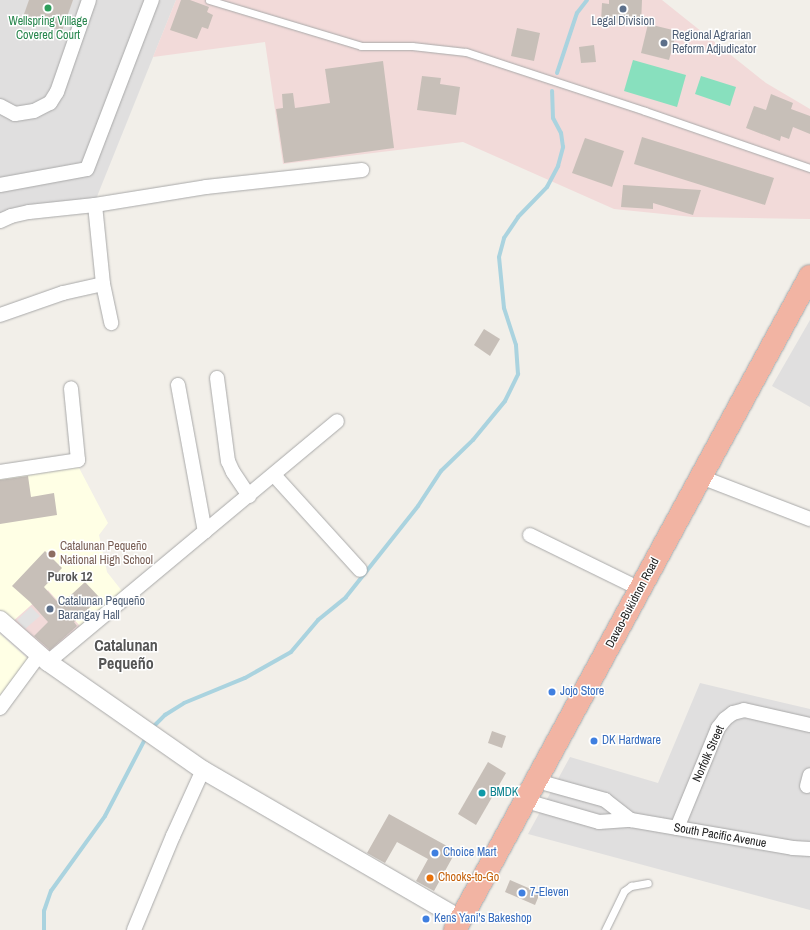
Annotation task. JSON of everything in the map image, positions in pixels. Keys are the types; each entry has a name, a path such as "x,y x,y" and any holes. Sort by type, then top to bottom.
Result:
{"highway":[{"name":"Davao-Bukidnon Road","path":"460,926 640,589 810,276"}],"street":[{"path":"0,106 15,114 34,111 50,103 57,92 89,0"},
{"path":"0,185 87,169 152,0"},
{"path":"0,221 11,216 29,212 95,205 206,187 362,170"},
{"path":"95,205 103,284 111,323"},
{"path":"0,315 63,293 103,284"},
{"path":"217,378 228,461 233,472 249,496"},
{"path":"178,385 205,532"},
{"path":"0,472 78,460 71,388"},
{"path":"0,708 44,658 205,532 337,421"},
{"path":"274,475 360,570"},
{"path":"701,477 810,519"},
{"path":"530,535 640,589"},
{"path":"0,620 44,658 203,770 460,926"},
{"name":"Norfolk Street","path":"677,828 718,728 733,712 744,710 810,725"},
{"path":"134,930 170,842 203,770"},
{"name":"South Pacific Avenue","path":"537,781 606,800 631,820"},
{"path":"561,812 567,789"},
{"name":"South Pacific Avenue","path":"526,801 599,822 631,820 793,848 810,849"}],"lane":[{"path":"209,0 361,46 412,46 466,52 645,111 810,168"},
{"path":"605,930 624,891 631,886 648,883"}],"shaded area":[{"path":"0,0 176,0 96,199 0,215"},
{"path":"176,0 662,0 766,83 810,109 810,219 693,217 614,209 463,142 283,164 265,42 153,57"},
{"path":"810,320 810,407 772,386"},
{"name":"Catalunan Pequeño National High School","path":"77,464 108,523 99,535 107,572 122,591 80,626 48,590 12,622 0,611 0,476"},
{"path":"48,590 80,626 48,654 12,622"},
{"path":"31,607 40,616 25,629 17,620"},
{"path":"0,634 28,659 0,696"},
{"path":"700,683 810,709 810,910 528,834 570,757 658,783"}],"green space":[{"path":"633,60 686,75 677,107 624,91"},
{"path":"701,76 736,87 730,106 695,94"}],"building":[{"name":"Wellspring Village Covered Court","path":"29,0 73,0 62,31 23,17"},
{"path":"181,0 190,0 209,7 207,12 213,15 208,29 202,27 197,39 170,30"},
{"path":"609,0 642,0 641,25 601,22 602,3 609,4"},
{"path":"648,24 677,31 669,60 641,53"},
{"path":"517,28 540,33 534,61 511,56"},
{"path":"594,45 596,62 581,63 579,47"},
{"path":"383,61 394,148 284,163 276,109 283,108 282,94 293,93 295,108 330,103 325,69"},
{"path":"422,76 441,78 440,84 460,87 456,115 417,110"},
{"path":"771,94 793,103 791,109 810,116 810,134 793,127 789,139 781,136 780,141 746,128 754,106 766,110"},
{"path":"642,137 774,178 765,205 634,164"},
{"path":"585,138 624,151 612,187 572,173"},
{"path":"623,185 701,190 693,215 653,203 653,209 621,207"},
{"path":"484,329 500,339 490,356 474,345"},
{"path":"28,476 31,497 54,493 57,515 0,524 0,480"},
{"path":"45,551 62,568 44,587 60,605 85,582 100,598 74,622 77,626 50,650 34,636 48,622 30,602 12,586"},
{"path":"492,731 506,736 502,748 488,743"},
{"name":"BMDK","path":"488,762 506,773 476,825 458,814"},
{"name":"Choice Mart","path":"389,814 456,851 434,891 416,881 428,859 397,842 385,863 367,853"},
{"name":"7-Eleven","path":"510,880 540,893 535,905 505,892"}],"waterway":[{"path":"557,73 577,13 587,0"},
{"path":"154,726 165,715 184,703 245,678 291,652 318,620 346,597 418,506 441,471 473,440 505,401 518,374 516,345 504,308 499,257 504,238 518,217 547,187 558,166 563,147 561,133 553,118 552,91"},
{"path":"44,930 44,911 51,891 105,816 145,739"}],"place":[{"name":"Wellspring Village Covered Court","path":"48,8"},
{"name":"Legal Division","path":"623,9"},
{"name":"Regional Agrarian Reform Adjudicator","path":"664,43"},
{"name":"Catalunan Pequeño National High School","path":"52,554"},
{"name":"Catalunan Pequeño Barangay Hall","path":"50,609"},
{"name":"Jojo Store","path":"552,692"},
{"name":"DK Hardware","path":"594,741"},
{"name":"BMDK","path":"482,793"},
{"name":"Choice Mart","path":"435,853"},
{"name":"Chooks-to-Go","path":"430,878"},
{"name":"7-Eleven","path":"522,893"},
{"name":"Kens Yani's Bakeshop","path":"426,919"}],"district":[{"name":"Purok 12","path":"70,577"},
{"name":"Catalunan Pequeño","path":"126,654"}]}
